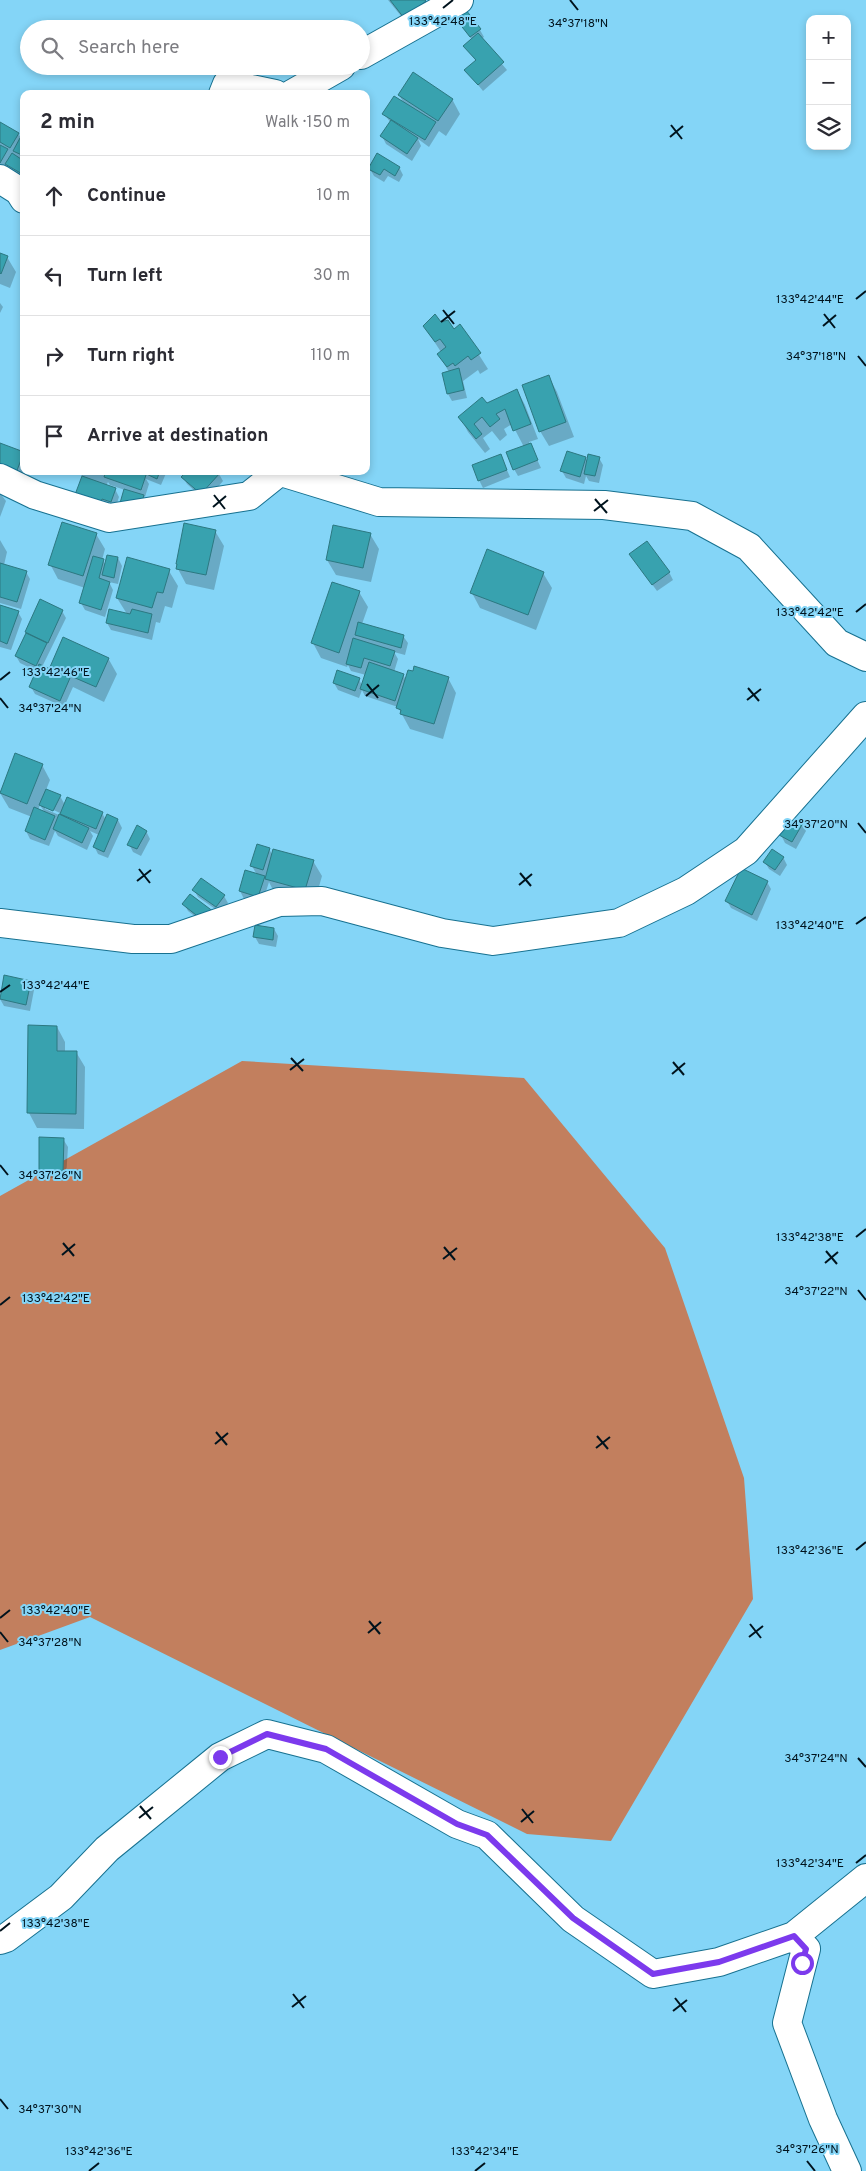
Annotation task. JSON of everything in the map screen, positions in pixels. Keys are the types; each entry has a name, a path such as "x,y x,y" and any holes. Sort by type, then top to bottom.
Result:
{"street":[{"path":"370,50 459,0"},
{"path":"299,90 325,75"},
{"path":"224,90 227,84 256,90"},
{"path":"0,179 20,193"},
{"path":"0,478 36,495 109,518 248,496 274,475"},
{"path":"288,475 379,502 604,505 692,516 749,547 837,643 866,657"},
{"path":"0,923 133,939 171,939 279,902 322,902 442,933 493,941 619,923 686,891 746,851 866,716"},
{"path":"0,1940 6,1938 61,1897 107,1849 220,1757 267,1734 326,1749 457,1824 487,1835 573,1918 653,1974 719,1962 794,1936 866,1878"},
{"path":"794,1936 806,1949 787,2023 823,2119 846,2171"}],"shaded area":[{"path":"242,1061 524,1078 665,1248 744,1478 753,1599 611,1841 527,1834 90,1617 0,1650 0,1196"}],"building":[{"path":"390,0 425,0 426,1 404,18"},
{"path":"466,10 481,29 470,37 455,18"},
{"path":"478,33 504,62 478,85 464,70 476,60 463,46"},
{"path":"413,72 453,99 438,121 398,95"},
{"path":"394,96 436,122 425,140 382,114"},
{"path":"391,120 418,138 407,154 380,136"},
{"path":"0,122 19,133 10,148 0,142"},
{"path":"20,138 20,154 13,151"},
{"path":"0,145 8,149 0,163"},
{"path":"12,153 20,158 20,173 5,164"},
{"path":"377,153 400,167 395,176 384,169 380,175 370,170 370,165"},
{"path":"0,253 8,256 1,274 0,273"},
{"path":"435,314 441,322 448,320 454,329 460,324 481,353 471,360 468,356 455,366 453,363 447,367 437,354 446,347 440,339 435,342 423,326"},
{"path":"459,368 464,390 447,394 442,373"},
{"path":"549,375 566,422 539,432 522,385"},
{"path":"517,389 531,424 513,431 505,409 496,414 500,419 490,427 482,417 474,424 482,434 476,439 458,417 482,397 487,403"},
{"path":"0,443 20,450 20,462 16,473 0,467"},
{"path":"531,443 538,460 513,470 506,452"},
{"path":"567,451 586,457 580,477 560,471"},
{"path":"501,454 507,470 478,481 472,465"},
{"path":"588,454 600,457 595,476 584,474"},
{"path":"105,475 146,475 141,490 104,477"},
{"path":"148,475 158,475 157,479"},
{"path":"183,475 218,475 201,494 181,477"},
{"path":"82,476 116,488 111,502 102,499 98,509 73,500"},
{"path":"124,489 144,495 140,508 120,503"},
{"path":"62,522 97,533 83,576 48,565"},
{"path":"184,523 216,530 206,575 176,569"},
{"path":"333,525 371,533 363,568 326,560"},
{"path":"647,541 670,572 652,585 629,554"},
{"path":"487,549 544,572 528,615 470,593"},
{"path":"107,555 118,557 114,578 102,575"},
{"path":"93,556 104,559 99,578 110,582 101,610 79,603"},
{"path":"127,557 170,569 163,593 157,592 152,608 116,598"},
{"path":"0,563 27,571 17,602 0,597"},
{"path":"332,582 360,591 339,653 311,643"},
{"path":"40,599 63,610 48,643 25,632"},
{"path":"0,605 19,611 7,644 0,641"},
{"path":"109,609 130,614 132,609 152,614 148,633 106,623"},
{"path":"358,622 404,635 401,648 355,635"},
{"path":"26,633 47,643 36,666 15,656"},
{"path":"63,637 109,658 96,687 50,667"},
{"path":"353,638 395,651 390,666 364,658 361,668 346,664"},
{"path":"369,662 404,674 395,701 360,689"},
{"path":"39,664 70,678 60,701 29,687"},
{"path":"414,666 449,677 434,724 400,714 401,710 396,708 408,670 413,671"},
{"path":"337,670 360,678 355,691 333,683"},
{"path":"15,753 43,764 27,804 0,793"},
{"path":"46,789 61,795 53,811 39,805"},
{"path":"67,797 103,812 96,829 60,814"},
{"path":"34,807 55,816 45,840 25,831"},
{"path":"59,814 89,828 82,843 53,829"},
{"path":"107,814 118,819 104,852 93,847"},
{"path":"790,816 803,823 792,842 779,835"},
{"path":"137,825 147,831 137,849 127,845"},
{"path":"257,844 270,848 263,870 250,866"},
{"path":"273,849 314,860 305,890 265,879"},
{"path":"772,849 784,857 775,870 763,862"},
{"path":"741,868 768,881 752,915 725,901"},
{"path":"245,870 265,876 258,897 239,891"},
{"path":"201,878 225,895 216,907 192,890"},
{"path":"190,894 214,912 205,922 182,904"},
{"path":"255,925 274,928 273,940 253,937"},
{"path":"4,975 31,981 26,1005 0,999"},
{"path":"28,1025 57,1026 57,1051 77,1051 76,1114 27,1113"},
{"path":"39,1137 64,1138 63,1171 39,1171"}],"route":[{"path":"220,1757 267,1734 326,1749 457,1824 487,1835 573,1918 653,1974 719,1962 794,1936 806,1949 802,1963"}]}
